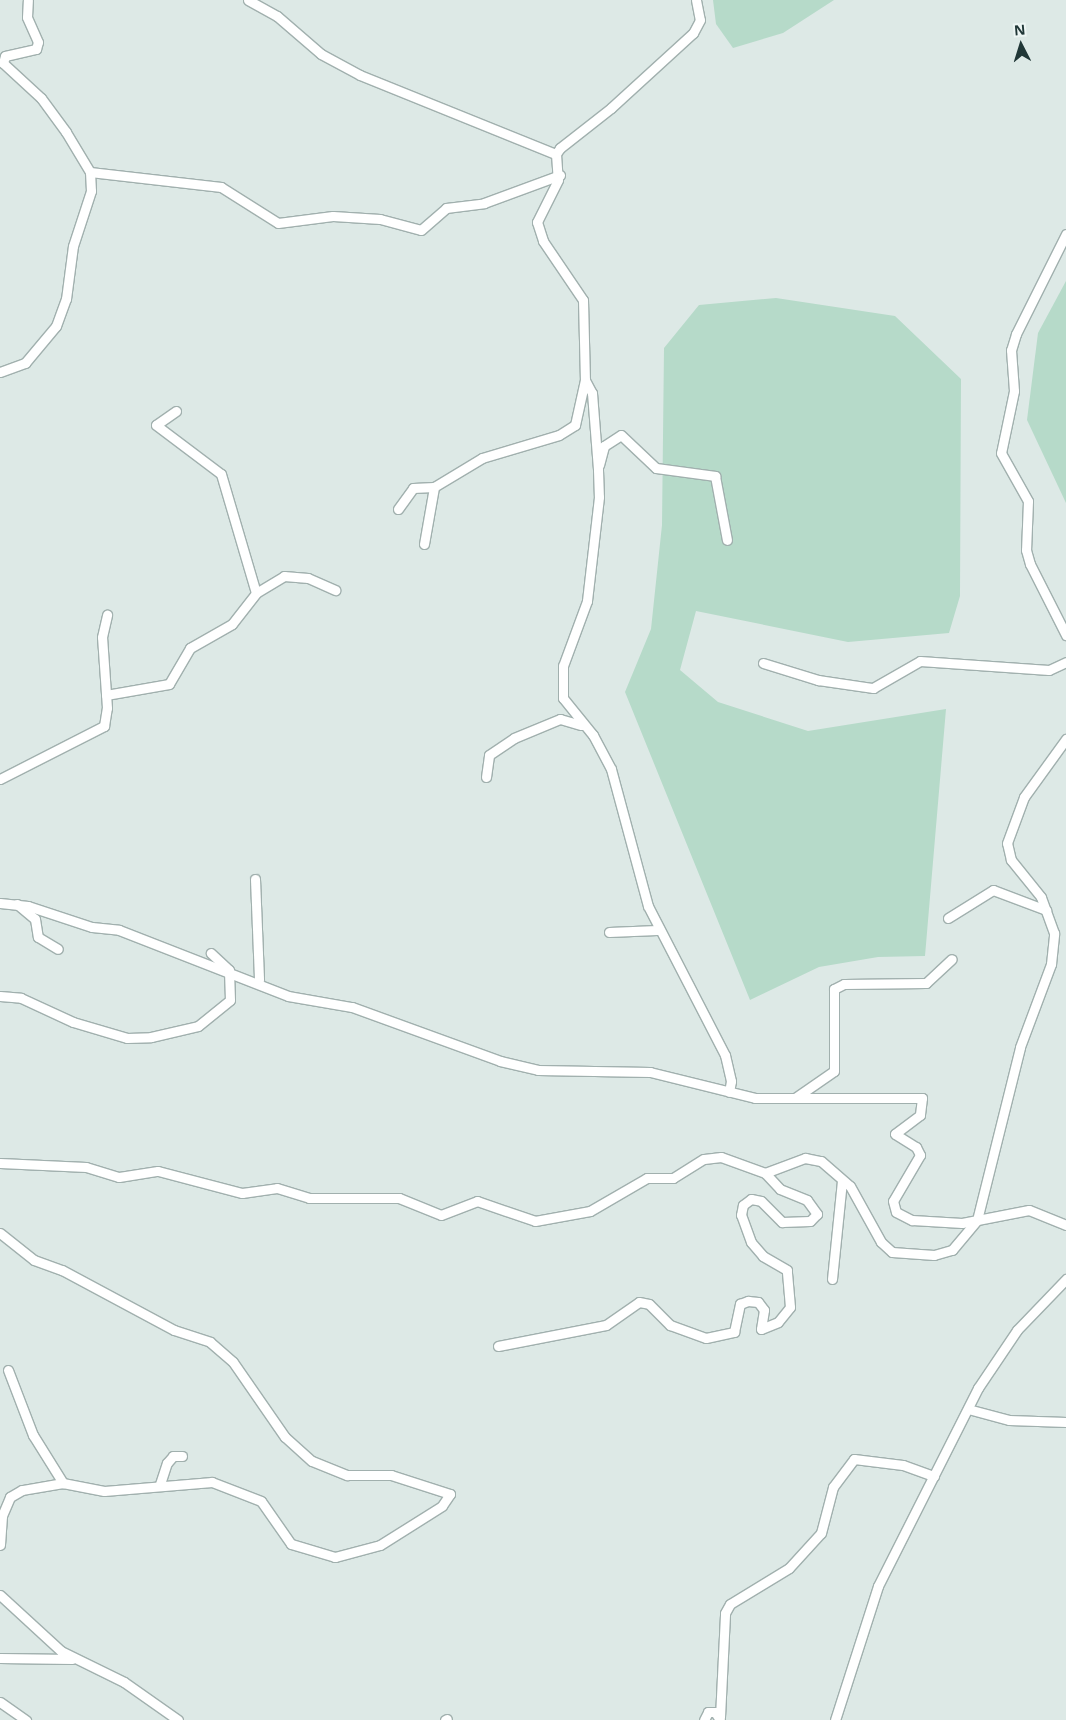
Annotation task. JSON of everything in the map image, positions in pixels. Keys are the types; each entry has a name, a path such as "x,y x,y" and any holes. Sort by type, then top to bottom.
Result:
{"street":[{"path":"0,372 25,363 56,326 66,299 73,246 91,191 90,172 41,98 3,63 3,56 36,49 38,42 27,17 28,0"},
{"path":"248,0 277,16 321,54 360,75 556,154"},
{"path":"556,154 693,33 700,20 696,0"},
{"path":"398,509 413,488 434,487 482,458 559,435 575,426 585,380 583,300 543,241 537,222 560,174 556,154"},
{"path":"90,172 221,187 278,223 333,216 380,219 421,230 446,208 484,203 560,174"},
{"path":"1066,234 1016,334 1012,350 1014,391 1000,453 1028,501 1026,550 1030,564 1066,635"},
{"path":"585,380 592,393 599,497 587,601 562,676 563,698 586,726 606,757 622,799 636,871 658,930 726,1054 731,1074 729,1092"},
{"path":"176,410 156,425 221,474 256,593"},
{"path":"598,470 604,446 621,435 656,468 715,476 727,540"},
{"path":"424,544 434,487"},
{"path":"106,695 169,684 190,648 232,624 256,593 292,575 335,590"},
{"path":"0,779 100,730 106,721 102,638 107,615"},
{"path":"763,663 818,680 873,688 920,661 1050,670 1066,662"},
{"path":"486,777 489,755 514,738 560,719 586,726"},
{"path":"765,1173 805,1158 821,1161 850,1186 881,1242 892,1252 926,1256 952,1250 977,1220 1020,1047 1050,964 1054,932 1046,910 1011,860 1007,843 1024,797 1066,739"},
{"path":"255,879 259,980"},
{"path":"948,918 993,890 1046,910"},
{"path":"0,903 17,904 92,927 119,930 259,980 288,996 352,1007 528,1068 579,1073 650,1072 755,1098 922,1098 920,1115 895,1134 916,1147 920,1155 893,1201 896,1212 912,1220 977,1220 1029,1210 1066,1224"},
{"path":"17,904 35,919 38,937 58,949"},
{"path":"609,932 658,930"},
{"path":"0,996 21,998 73,1022 127,1038 151,1036 198,1026 222,1010 230,1000 229,970 210,953"},
{"path":"792,1099 834,1071 834,989 844,984 926,983 952,959"},
{"path":"0,1163 86,1167 119,1177 158,1170 242,1193 277,1188 309,1198 399,1198 441,1215 478,1201 535,1221 590,1211 647,1178 672,1178 704,1160 721,1157 765,1173 780,1189 807,1200 817,1214 810,1221 782,1222 761,1201 751,1199 743,1206 741,1215 751,1242 763,1256 787,1270 790,1307 778,1322 761,1329 764,1310 758,1302 748,1301 740,1304 734,1332 706,1338 670,1325 649,1304 639,1302 606,1325 498,1346"},
{"path":"832,1279 842,1181"},
{"path":"0,1233 34,1260 62,1270 174,1330 210,1342 233,1362 285,1437 326,1469 347,1475 406,1478 450,1494 442,1506 380,1545 335,1557 291,1544 261,1501 200,1480 104,1491 63,1484 22,1490 10,1497 2,1516 0,1545"},
{"path":"835,1720 878,1586 968,1409 1017,1330 1066,1279"},
{"path":"8,1370 33,1435 63,1484"},
{"path":"968,1409 1009,1420 1066,1422"},
{"path":"160,1484 167,1463 173,1456 182,1456"},
{"path":"704,1720 708,1712 720,1719 725,1612 730,1604 789,1568 821,1533 833,1487 854,1459 903,1465 934,1476"},
{"path":"0,1596 72,1659 124,1682 178,1720"},
{"path":"0,1658 72,1659"},
{"path":"0,1702 26,1720"}],"green space":[{"path":"713,0 834,0 783,33 733,48 716,24"},
{"path":"1066,281 1066,503 1027,420 1038,333"},
{"path":"776,298 895,316 961,379 960,596 949,633 848,642 696,611 680,670 718,702 808,731 946,709 925,956 878,957 819,967 750,1000 625,692 651,629 662,525 664,348 699,305"}]}
